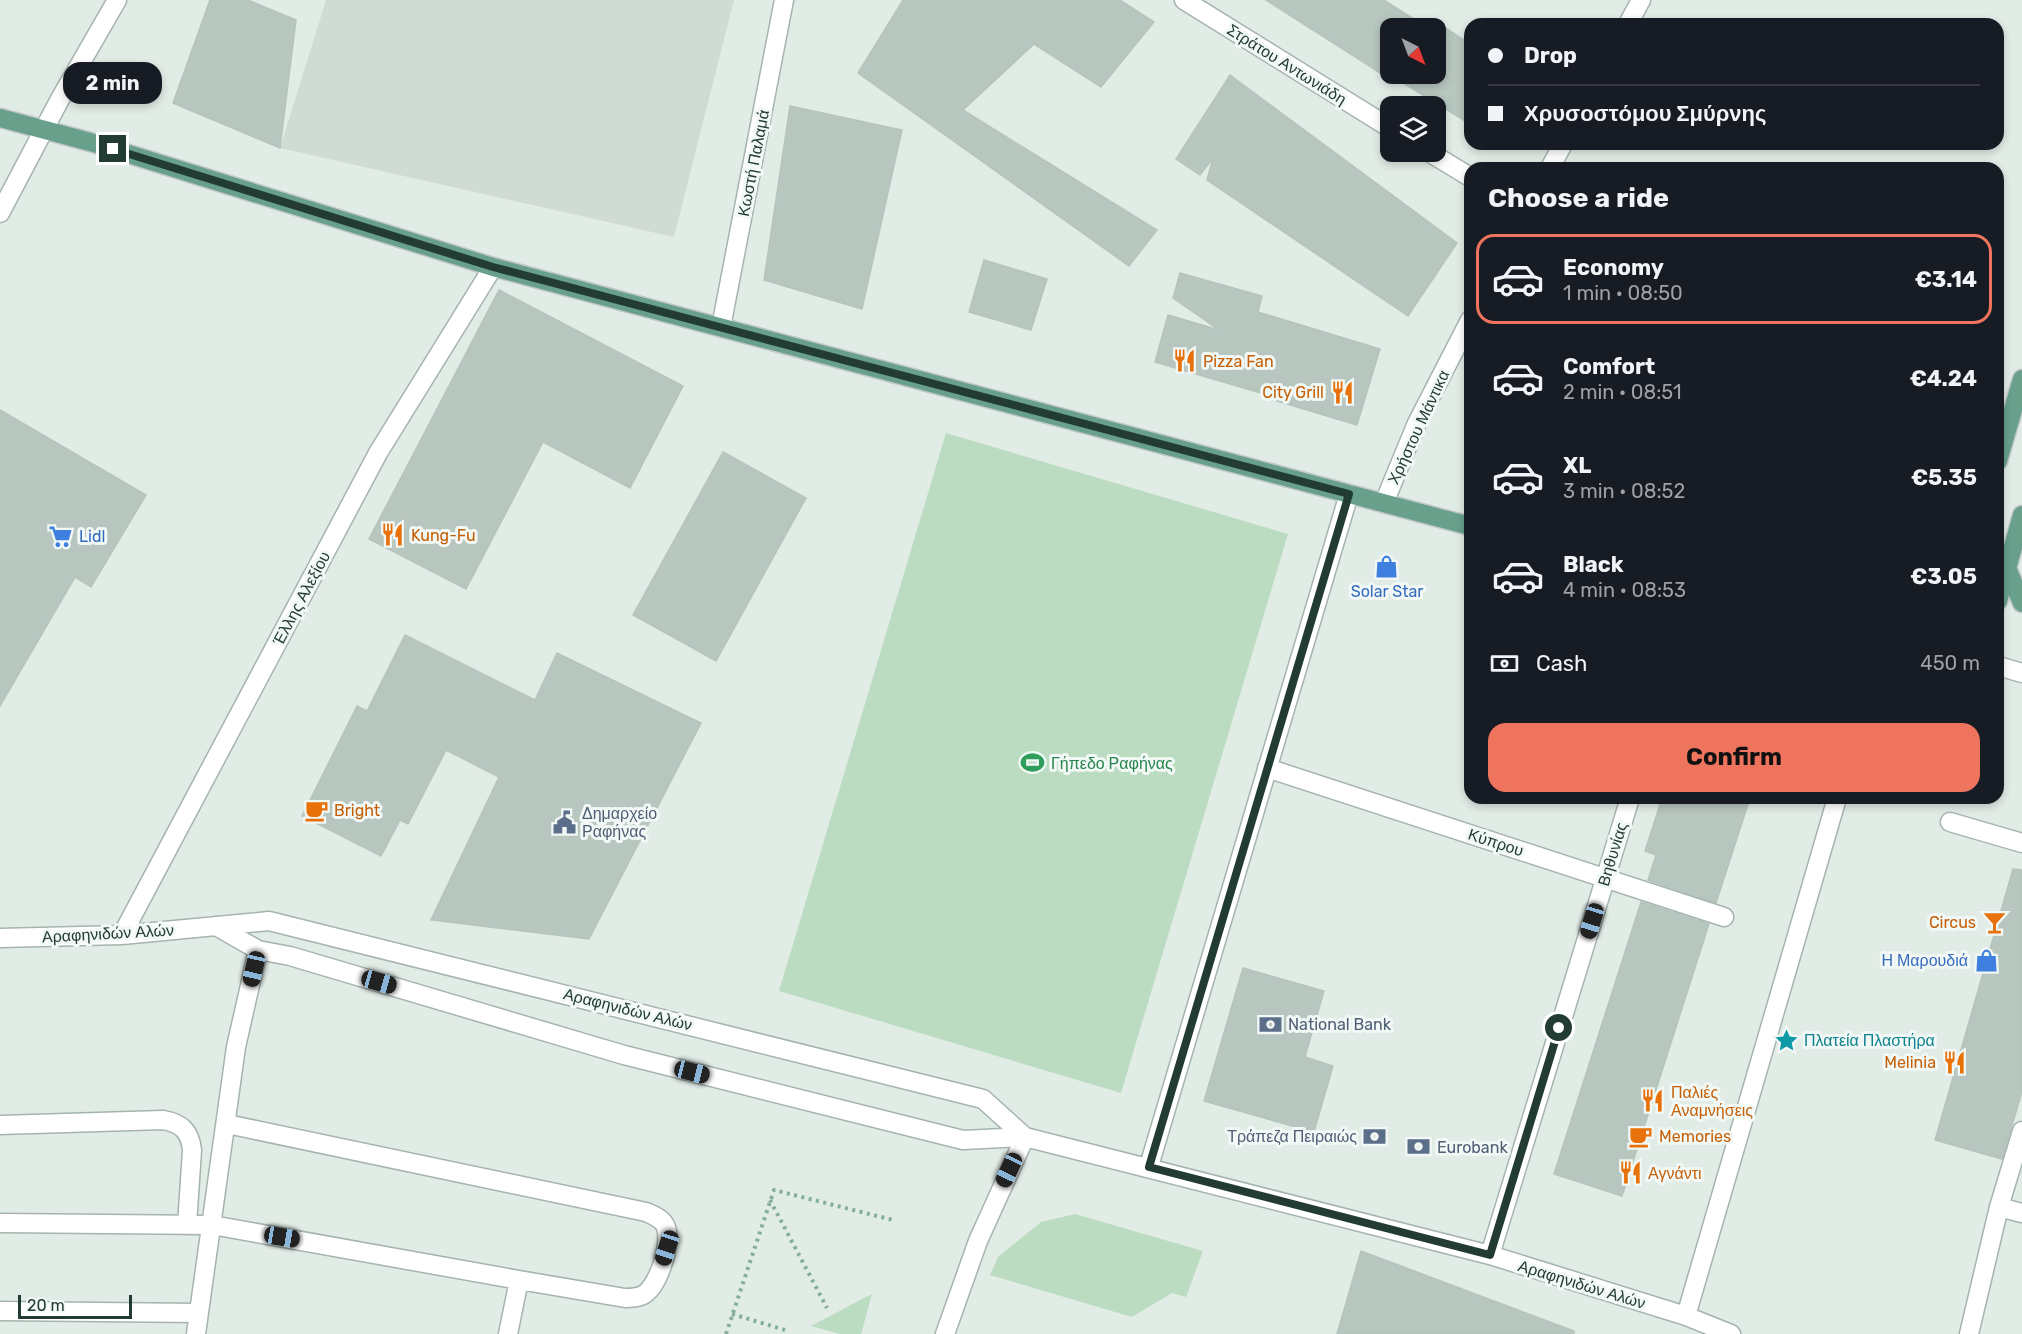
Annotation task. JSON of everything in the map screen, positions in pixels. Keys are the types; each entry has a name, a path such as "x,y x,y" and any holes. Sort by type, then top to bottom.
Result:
{"main road":[{"path":"0,118 45,129 493,267 1464,524"},
{"path":"2004,440 2022,379"},
{"path":"2004,579 2022,515"},
{"path":"2007,568 2022,603"}],"street":[{"path":"0,213 117,0"},
{"name":"Κωστή Παλαμά","path":"721,327 784,0"},
{"name":"Στράτου Αντωνιάδη","path":"1184,0 1380,122"},
{"path":"1631,18 1641,0"},
{"path":"1445,162 1464,173"},
{"name":"Έλλης Αλεξίου","path":"122,936 378,453 493,267"},
{"name":"Χρήστου Μάντικα","path":"1384,503 1417,423 1464,332"},
{"path":"1149,1167 1349,494"},
{"path":"2004,668 2022,673"},
{"name":"Κύπρου","path":"1267,768 1724,918"},
{"name":"Βηθυνίας","path":"1490,1255 1628,804"},
{"path":"1686,1316 1835,804"},
{"path":"1950,822 2022,843"},
{"name":"Αραφηνιδών Αλών","path":"0,938 122,936 269,921 983,1100 1025,1137"},
{"name":"Αραφηνιδών Αλών","path":"216,926 258,950 290,956 624,1055 963,1140 1025,1137 1149,1167 1490,1255 1686,1316 1731,1334"},
{"path":"196,1334 236,1047 258,950"},
{"path":"0,1125 163,1120 174,1122 184,1128 191,1138 187,1225"},
{"path":"0,1223 212,1225 625,1298 635,1298 644,1294 657,1279 667,1248 668,1237 665,1225 657,1216 646,1212 227,1124"},
{"path":"1969,1334 1999,1207 2022,1131"},
{"path":"945,1334 978,1241 1025,1137"},
{"path":"1999,1207 2022,1213"},
{"path":"508,1334 519,1280"},
{"path":"0,1311 199,1313"}],"path":[{"path":"726,1334 774,1190 893,1220"},
{"path":"770,1200 827,1308"},
{"path":"732,1314 785,1330"}],"shaded area":[{"path":"326,0 734,0 674,237 280,148"}],"green space":[{"name":"Γήπεδο Ραφήνας","path":"946,433 1288,534 1121,1093 779,991"},
{"path":"1075,1214 1203,1251 1186,1297 1172,1293 1132,1317 990,1275 998,1257 1041,1222"},
{"path":"872,1294 861,1334 840,1334 811,1326"}],"building":[{"path":"210,0 248,0 296,20 280,148 173,103"},
{"path":"903,0 1120,0 1154,22 1101,87 1034,44 963,110 1157,230 1129,266 858,73"},
{"path":"1266,0 1384,0 1412,18 1380,18 1380,73"},
{"path":"1446,28 1464,40 1464,120 1446,109 1446,96 1424,96 1405,84 1446,84"},
{"path":"1230,75 1457,243 1408,316 1207,180 1213,158 1200,175 1176,159"},
{"path":"790,106 902,130 862,309 764,280"},
{"path":"984,260 1047,279 1031,330 969,312"},
{"path":"1180,273 1262,296 1258,312 1380,349 1357,425 1263,397 1264,394 1155,362 1168,315 1219,330 1173,298"},
{"path":"499,290 683,386 630,488 543,442 466,589 369,539"},
{"name":"Lidl","path":"0,410 146,495 91,587 75,577 0,706"},
{"path":"723,452 806,498 716,661 633,615"},
{"name":"Δημαρχείο Ραφήνας","path":"405,635 535,700 557,653 701,723 589,939 431,920 499,777 446,750 408,824 400,820 381,856 302,816 357,706 367,711"},
{"path":"1660,804 1748,804 1716,903 1648,880 1656,855 1645,851"},
{"path":"2013,869 2022,870 2022,1092 2002,1159 1935,1140"},
{"path":"1641,902 1709,924 1622,1196 1554,1174"},
{"name":"National Bank","path":"1243,968 1324,991 1305,1057 1333,1066 1314,1132 1204,1101"},
{"path":"1361,1251 1574,1331 1574,1334 1337,1334"}],"place":[{"name":"Pizza Fan","path":"1185,361"},
{"name":"City Grill","path":"1342,392"},
{"name":"Kung-Fu","path":"393,535"},
{"name":"Lidl","path":"61,536"},
{"name":"Solar Star","path":"1387,566"},
{"name":"Γήπεδο Ραφήνας","path":"1033,763"},
{"name":"Bright","path":"316,810"},
{"name":"Δημαρχείο Ραφήνας","path":"564,822"},
{"name":"Circus","path":"1994,922"},
{"name":"Η Μαρουδιά","path":"1986,960"},
{"name":"National Bank","path":"1270,1024"},
{"name":"Πλατεία Πλαστήρα","path":"1786,1040"},
{"name":"Melinia","path":"1954,1062"},
{"name":"Παλιές Αναμνήσεις","path":"1653,1101"},
{"name":"Τράπεζα Πειραιώς","path":"1375,1136"},
{"name":"Memories","path":"1641,1136"},
{"name":"Eurobank","path":"1419,1147"},
{"name":"Αγνάντι","path":"1630,1173"}],"route":[{"path":"113,149 493,267 1349,494 1149,1167 1490,1255 1559,1028"}]}
